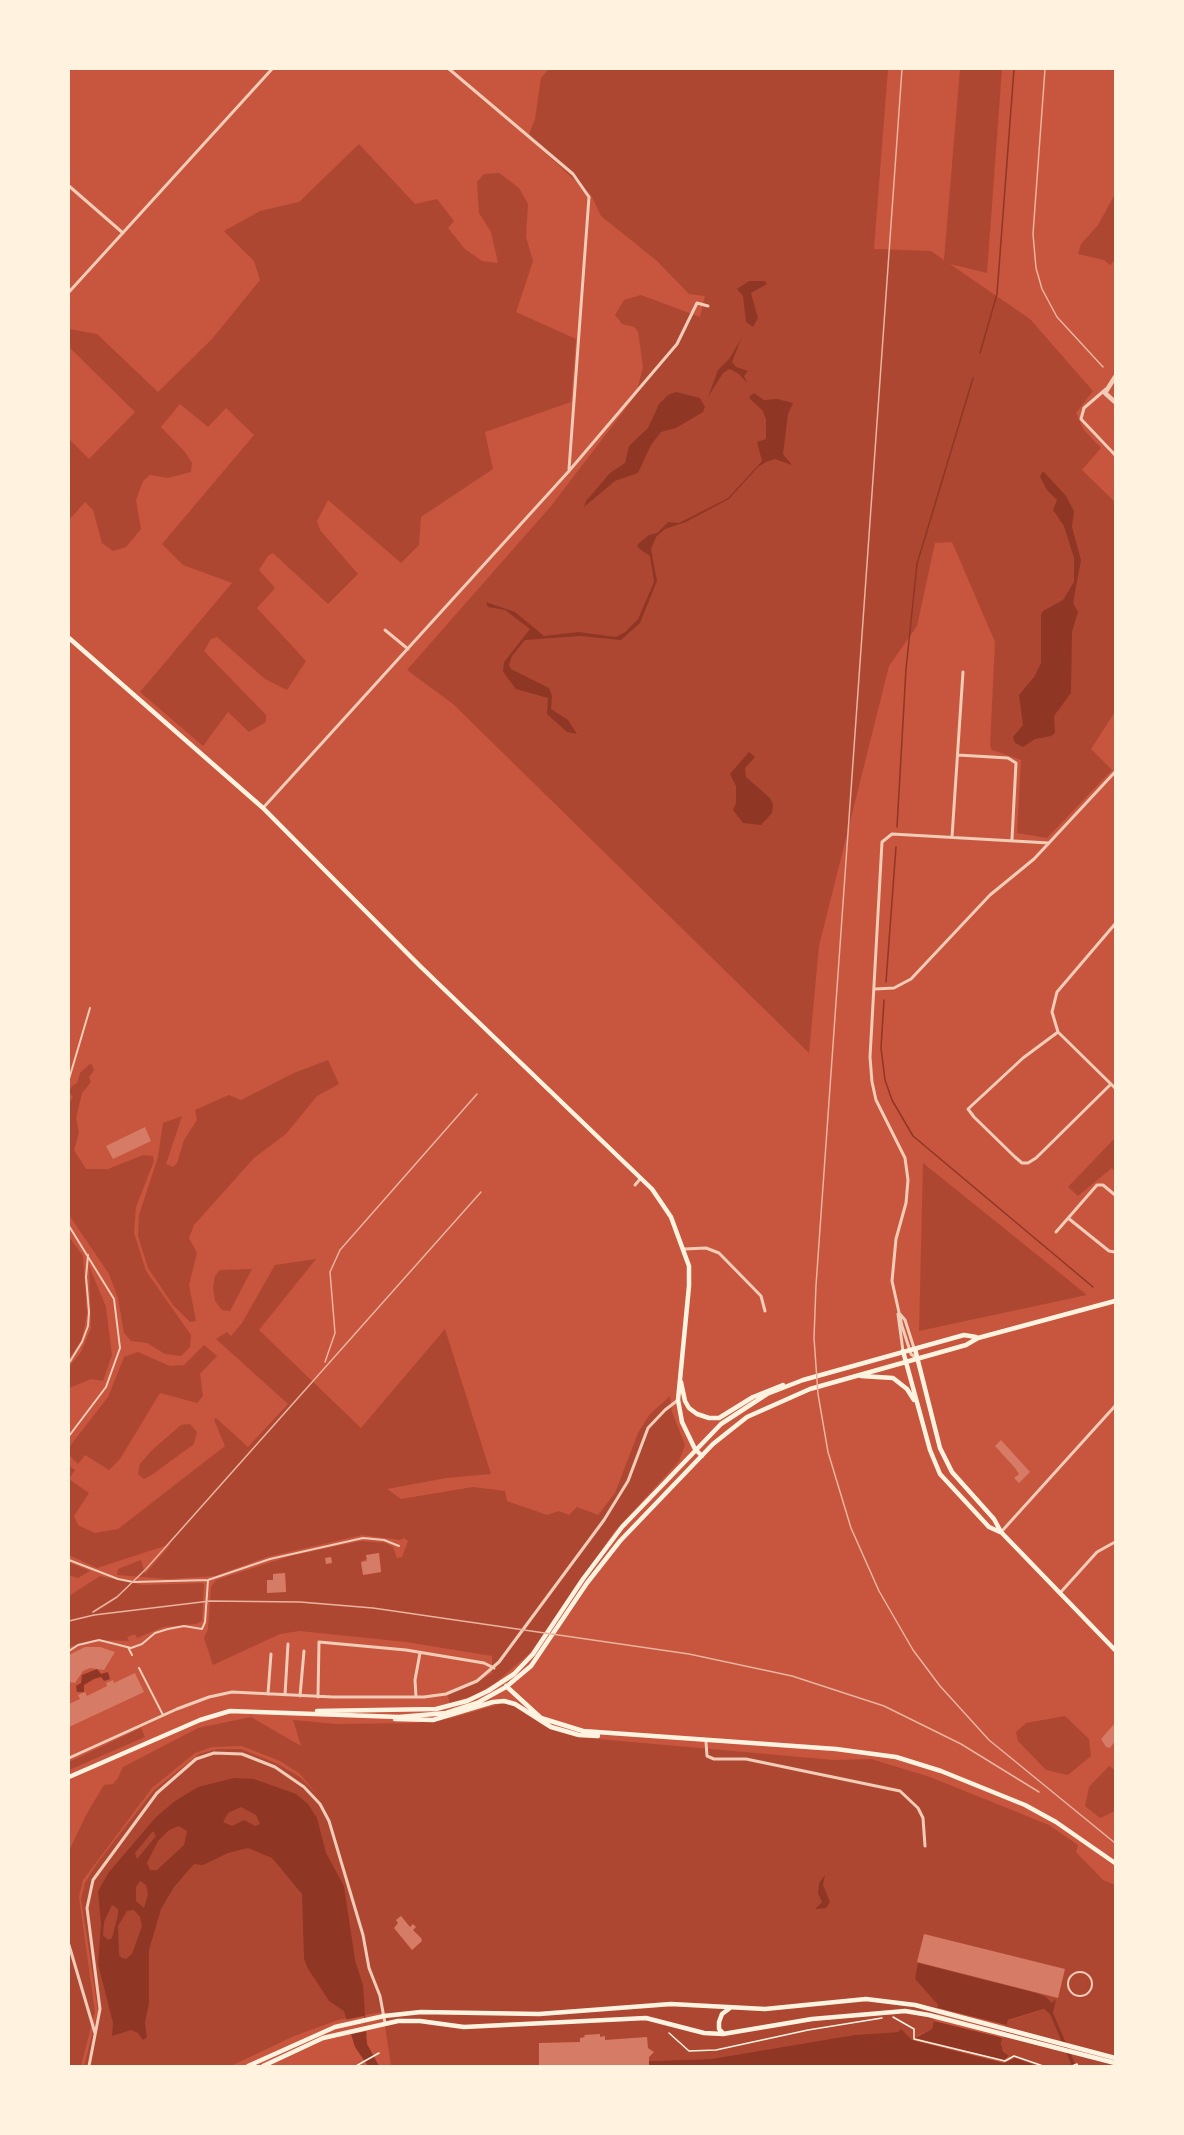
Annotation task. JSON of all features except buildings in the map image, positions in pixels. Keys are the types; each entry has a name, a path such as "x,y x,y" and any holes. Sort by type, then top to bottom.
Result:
{"main road":[{"path":"69,638 263,808 436,982 652,1189 671,1217 689,1266 678,1400 682,1422 695,1449 702,1456"},
{"path":"378,1717 446,1713 477,1703 504,1685 543,1650 587,1583 614,1548 702,1456 731,1429 763,1408 795,1394 966,1345 978,1338 1115,1301"},
{"path":"680,1376 685,1401 689,1408 697,1414 719,1418 776,1387 964,1335 978,1338"},
{"path":"912,1349 917,1359 945,1461 959,1482 994,1519 1001,1532 1115,1650"},
{"path":"903,1351 916,1404 940,1474 989,1527 1001,1532"},
{"path":"853,1376 893,1378 907,1389 916,1404"},
{"path":"296,1712 436,1708 474,1698 504,1685 538,1647 582,1579 621,1527 695,1449 745,1407 767,1394 803,1380"},
{"path":"504,1685 528,1709 552,1723 583,1731 706,1742 836,1749 896,1757 941,1771 1025,1804 1056,1822 1115,1863"},
{"path":"69,1777 217,1714 238,1710 414,1721 434,1720 493,1702 504,1701 515,1704 542,1724 560,1730 594,1736 615,1735"},
{"path":"248,2066 305,2038 344,2025 384,2016 429,2012 575,2013 671,2004 774,2009 866,1999 894,2001 1115,2063"},
{"path":"727,2034 721,2032 718,2024 725,2011 733,2008"},
{"path":"263,2066 309,2044 345,2032 385,2023 420,2021 464,2027 646,2018 704,2033 727,2034 835,2016 898,2011 935,2013"},
{"path":"1007,2031 1068,2043 1115,2058"}],"street":[{"path":"69,292 272,69"},
{"path":"449,69 573,174 589,197 569,471"},
{"path":"69,186 123,233"},
{"path":"263,808 569,471 677,344 697,303 708,306"},
{"path":"1115,377 1105,391 1084,408 1081,419 1115,455"},
{"path":"1105,391 1115,402"},
{"path":"385,630 408,649"},
{"path":"952,837 963,672"},
{"path":"958,755 1008,759 1016,763 1012,840"},
{"path":"875,989 894,988 911,979 990,895 1025,867 1049,843 1115,772"},
{"path":"903,1351 892,1281 908,1180 903,1152 876,1100 870,1058 881,846 884,838 892,834 1049,843"},
{"path":"1115,924 1057,992 1052,1012 1058,1032 1115,1088"},
{"path":"69,1079 90,1008"},
{"path":"1058,1032 1023,1058 968,1109 1015,1157 1022,1163 1028,1163 1036,1158 1110,1085"},
{"path":"635,1185 641,1178"},
{"path":"1056,1232 1097,1185 1103,1185 1115,1195"},
{"path":"1068,1218 1108,1251 1115,1252"},
{"path":"69,1226 114,1299 120,1348 106,1387 69,1436"},
{"path":"684,1249 706,1248 718,1253 761,1296 765,1311"},
{"path":"69,1363 82,1342 88,1326 90,1312 86,1277 88,1254"},
{"path":"898,1312 905,1320 912,1349"},
{"path":"69,1758 163,1715 209,1697 232,1692 300,1696 416,1697 446,1694 477,1681 494,1668 619,1498 632,1472 648,1428 664,1410 678,1400"},
{"path":"1001,1532 1115,1406"},
{"path":"69,1560 118,1579 133,1582 208,1580 270,1559 363,1538 384,1540 399,1546"},
{"path":"1059,1594 1097,1552 1115,1542"},
{"path":"69,1651 78,1645 99,1640 128,1647 142,1644 155,1633 168,1629 184,1626 202,1629 205,1622 208,1580"},
{"path":"318,1696 320,1642 420,1653 484,1663 494,1668"},
{"path":"285,1695 288,1644"},
{"path":"128,1647 132,1655"},
{"path":"300,1696 304,1651"},
{"path":"416,1697 415,1680 420,1653"},
{"path":"268,1694 271,1654"},
{"path":"139,1668 163,1715"},
{"path":"706,1742 707,1756 714,1759 746,1759 900,1791 918,1808 923,1818 925,1846"},
{"path":"88,2066 100,2009 87,1908 93,1880 157,1793 196,1759 214,1753 242,1754 275,1767 304,1787 320,1804 329,1821 385,2023"},
{"path":"69,1945 96,2035"},
{"path":"1076,1973 1084,1973 1090,1977 1092,1985 1089,1992 1079,1996 1070,1989 1069,1982 1076,1973"}],"path":[{"path":"669,2033 689,2051 716,2050 808,2030 891,2017 914,2029 914,2038 1005,2061 1012,2056 1043,2066"},
{"path":"356,2066 380,2053"}],"shaded area":[{"path":"549,69 888,69 874,249 931,251 944,260 960,69 1002,69 987,273 950,264 1030,319 1093,391 1076,413 1084,430 1101,448 1082,470 1115,502 1115,712 1091,749 1112,770 1047,838 1017,833 1021,760 992,750 990,746 995,642 952,542 935,543 917,626 889,666 819,946 809,1053 453,704 407,670 551,506 636,395 643,367 638,332 634,327 622,324 615,315 624,300 641,295 700,317 705,296 689,294 657,261 601,216 591,195 528,137 535,119 541,78"},
{"path":"359,144 415,204 437,199 454,221 448,228 465,249 482,261 498,263 491,232 479,213 477,182 484,174 499,173 519,188 528,204 526,237 533,261 516,312 576,339 571,402 485,432 493,469 421,517 419,545 401,563 328,500 317,521 320,530 358,574 328,604 273,553 268,556 259,570 275,588 257,608 306,661 287,690 265,679 217,637 211,639 204,651 266,715 266,722 249,732 228,712 203,746 140,692 232,583 183,565 162,544 254,435 226,408 208,427 180,404 161,427 185,452 192,463 191,472 168,478 150,475 143,481 136,500 141,529 126,547 113,551 102,543 93,510 85,502 69,520 69,439 89,459 135,412 69,347 69,329 97,334 158,392 212,339 260,280 254,261 224,231 260,211 299,202"},
{"path":"1115,194 1115,260 1110,265 1104,260 1078,254 1081,244 1098,225"},
{"path":"749,281 765,281 767,284 751,293 758,318 753,327 746,322 743,296 737,289"},
{"path":"741,339 732,362 736,367 748,371 744,376 747,383 739,374 730,369 723,373 708,397 718,370 729,359"},
{"path":"676,392 700,398 705,407 703,412 676,428 661,432 651,445 638,473 615,481 584,507 586,501 610,473 625,463 629,446 648,428 659,404 668,395"},
{"path":"754,393 764,400 777,399 793,403 788,414 783,454 792,465 775,459 766,462 758,467 729,499 686,522 665,529 656,537 651,549 657,581 640,623 621,640 580,636 525,640 512,656 509,665 511,669 549,688 552,696 551,709 568,720 577,734 567,732 547,714 548,698 516,689 503,671 504,662 530,629 505,610 488,607 486,602 515,612 544,636 578,632 616,637 625,632 638,619 654,582 650,556 637,546 639,543 649,535 657,533 668,522 679,523 728,498 762,461 757,442 766,439 766,419 762,410 749,397"},
{"path":"1043,471 1066,496 1074,511 1072,527 1081,560 1073,603 1078,612 1072,632 1071,693 1054,716 1055,733 1035,739 1023,747 1015,743 1013,737 1023,725 1019,695 1034,677 1041,663 1041,615 1043,611 1063,600 1074,582 1074,558 1064,526 1053,510 1057,500 1047,490 1041,479"},
{"path":"749,752 755,757 745,768 746,777 770,798 773,804 772,813 761,825 743,823 733,810 736,803 736,786 730,774"},
{"path":"328,1060 339,1084 317,1096 286,1134 254,1158 194,1225 189,1238 197,1253 189,1285 196,1321 190,1322 173,1305 148,1268 138,1236 139,1215 158,1157 163,1123 182,1116 166,1164 173,1167 177,1163 184,1140 197,1120 195,1110 229,1095 241,1100 294,1073"},
{"path":"91,1063 94,1070 89,1077 91,1082 82,1093 76,1118 79,1133 74,1150 86,1169 108,1169 143,1155 153,1156 154,1161 136,1207 134,1233 146,1271 191,1335 190,1347 181,1356 165,1354 147,1343 131,1341 124,1333 118,1298 109,1274 69,1215 69,1103 73,1097 69,1092 77,1083 80,1073"},
{"path":"1115,1138 1115,1172 1112,1168 1078,1196 1068,1187"},
{"path":"923,1163 1087,1295 919,1331"},
{"path":"69,1237 83,1256 87,1314 82,1339 69,1359"},
{"path":"316,1259 259,1330 361,1428 445,1329 491,1474 446,1478 387,1489 401,1499 473,1487 505,1491 507,1501 547,1515 559,1511 569,1515 577,1507 598,1515 615,1493 638,1433 649,1415 670,1396 672,1412 685,1445 679,1461 614,1532 530,1653 494,1684 472,1696 450,1703 447,1694 492,1673 492,1656 406,1642 299,1631 280,1634 213,1665 204,1638 208,1629 211,1587 216,1580 290,1556 361,1541 386,1543 393,1547 397,1558 402,1557 408,1541 404,1538 400,1540 362,1535 267,1557 215,1576 167,1579 117,1575 118,1569 141,1560 145,1574 171,1544 97,1568 69,1555 69,1479 89,1493 74,1516 78,1525 95,1533 118,1529 225,1446 214,1420 216,1418 248,1447 288,1404 216,1339 227,1332 231,1336 242,1323 275,1265","holes":["379,1553 381,1572 363,1574 361,1562","285,1573 286,1592 267,1592 267,1580 273,1580 273,1574"]},
{"path":"89,1266 106,1307 112,1355 103,1381 91,1379 69,1388 69,1367 81,1352 91,1328"},
{"path":"252,1269 230,1311 222,1310 215,1301 213,1287 215,1276 220,1270"},
{"path":"204,1345 217,1356 200,1374 203,1396 197,1403 160,1393 120,1459 109,1470 85,1455 78,1464 69,1455 70,1446 108,1397 124,1357 138,1352 170,1366 184,1365"},
{"path":"190,1424 197,1432 194,1444 144,1479 138,1474 140,1464 151,1451 181,1425"},
{"path":"69,1466 75,1470 69,1479"},
{"path":"69,1562 90,1571 78,1578 69,1575"},
{"path":"100,1576 143,1585 202,1583 204,1585 202,1621 196,1624 163,1627 137,1638 135,1634 127,1637 129,1641 93,1640 69,1647 69,1596"},
{"path":"97,1669 101,1674 108,1672 110,1679 104,1681 101,1677 94,1679 84,1685 84,1692 77,1692 76,1686 81,1683 82,1675"},
{"path":"503,1703 515,1707 546,1727 576,1737 834,1760 871,1759 930,1777 1049,1825 1078,1845 1076,1852 1103,1880 1115,1885 1115,2066 1037,2066 1011,2059 1001,2047 1007,2021 1049,2008 915,1979 938,2005 932,2029 918,2035 914,2041 898,2032 854,2035 711,2059 649,2061 649,2066 391,2066 383,2012 338,2020 294,2036 231,2066 84,2066 98,2011 81,1899 85,1883 98,1862 154,1790 199,1754 217,1749 241,1749 278,1764 300,1777 317,1794 300,1774 280,1761 242,1746 212,1747 195,1753 152,1788 83,1880 79,1897 95,2012 81,2066 69,2066 69,1851 86,1815 104,1785 113,1784 123,1767 198,1728 251,1717 301,1746 293,1720 336,1724 414,1723 452,1718"},
{"path":"1065,1716 1089,1739 1091,1756 1068,1775 1046,1770 1018,1741 1016,1732 1026,1723"},
{"path":"141,1728 145,1737 69,1770 69,1762"},
{"path":"1109,1766 1115,1770 1115,1811 1100,1818 1085,1806 1089,1787"},
{"path":"234,1778 254,1779 296,1794 308,1804 317,1818 326,1853 344,1886 355,1960 363,1985 367,2044 379,2066 368,2066 355,2047 344,2011 329,2001 307,1967 304,1958 302,1894 272,1858 248,1848 228,1853 203,1865 194,1864 174,1887 161,1909 149,1950 149,2003 145,2023 147,2037 143,2040 138,2033 131,2030 112,2036 113,2023 98,1964 101,1924 98,1891 109,1872 156,1817 175,1801 198,1787","holes":["241,1807 256,1815 260,1824 255,1826 244,1820 232,1826 223,1822 228,1813","179,1826 187,1831 184,1845 157,1870 150,1870 147,1863 158,1841 169,1830","153,1831 156,1836 137,1859 135,1853","140,1881 146,1885 148,1894 144,1908 136,1901 136,1887","112,1905 118,1909 112,1938 108,1940 103,1935 104,1922","134,1910 140,1917 142,1926 132,1954 126,1959 119,1955 118,1926 127,1911"]},
{"path":"825,1875 823,1885 830,1902 826,1908 815,1909 822,1902 818,1893 819,1883"},
{"path":"918,1963 1036,1993 1046,1997 1052,2003 1056,1999 1053,2013 1076,2066 1072,2066 1050,2014 1044,2009 1008,2020 1001,2044 1003,2051 1009,2056 1004,2060 915,2038 932,2029 938,2005 915,1979"},
{"path":"901,2029 912,2040 1004,2063 1015,2058 1037,2066 643,2066 649,2061 711,2059 854,2035 898,2032"}],"pier":[{"path":"938,2008 1006,2025 1003,2038 934,2021"},
{"path":"364,2016 367,2031 348,2035 344,2020"}],"waterway":[{"path":"980,353 997,294 1014,69"},
{"path":"897,827 906,669 917,564 973,378"},
{"path":"886,982 896,847"},
{"path":"884,1000 881,1048 885,1080 892,1100 913,1136 1093,1287"}],"railway":[{"path":"902,69 816,1285 814,1338 818,1394 828,1452 851,1528 879,1591 913,1650 940,1686 989,1740 1115,1843"},
{"path":"1045,69 1033,234 1036,268 1042,289 1057,317 1103,367"},
{"path":"325,1362 335,1333 330,1272 340,1250 477,1094"},
{"path":"93,1612 117,1597 146,1569 481,1192"},
{"path":"69,1621 94,1615 210,1601 300,1602 373,1608 689,1654 792,1676 884,1706 961,1744 1039,1792"}]}
